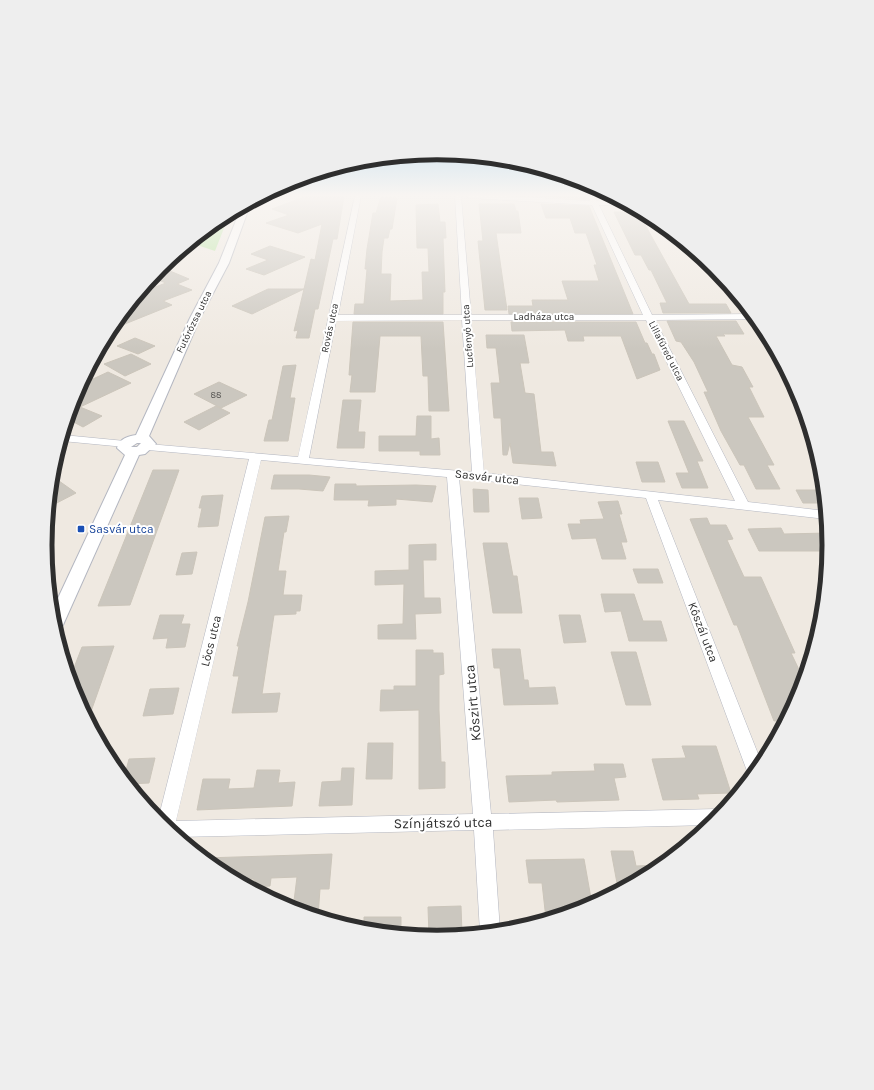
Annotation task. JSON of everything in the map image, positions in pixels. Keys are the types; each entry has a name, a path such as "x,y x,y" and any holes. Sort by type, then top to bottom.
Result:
{"street":[{"name":"Futórózsa utca","path":"58,616 195,318 224,263 230,247"},
{"name":"Rovás utca","path":"303,460 348,247"},
{"name":"Lucfenyő utca","path":"461,247 478,476"},
{"name":"Lillafüred utca","path":"615,247 743,505"},
{"name":"Ladháza utca","path":"333,318 746,317"},
{"name":"Sasvár utca","path":"67,438 478,476 650,494 821,514"},
{"name":"Lőcs utca","path":"167,819 256,456"},
{"name":"Kőszirt utca","path":"454,474 490,927"},
{"name":"Kőszál utca","path":"650,494 753,764"},
{"name":"Színjátszó utca","path":"177,829 709,817"}],"green space":[{"path":"203,247 217,247 215,251"}],"building":[{"path":"268,247 273,247 305,257 264,275 246,269 268,260 251,254"},
{"path":"318,247 331,247 318,309 315,309 309,338 296,338 298,330 294,331 311,259 315,260"},
{"path":"367,247 383,247 381,274 391,274 390,301 423,300 422,272 429,272 428,248 417,247 443,247 445,292 443,292 443,314 354,314 355,304 364,304"},
{"path":"479,247 498,247 507,310 485,310"},
{"path":"591,247 606,247 633,314 509,314 508,306 533,306 532,300 568,300 562,281 599,281 594,265 597,265"},
{"path":"631,247 657,247 689,304 726,304 731,313 663,313 660,303 667,303 651,270 649,270 641,255 635,255"},
{"path":"170,271 189,279 177,284 192,290 163,301 172,305 121,326 150,289 166,283 158,280 165,273"},
{"path":"268,289 304,289 252,314 232,306"},
{"path":"667,321 736,321 744,334 723,334 725,336 716,336 732,365 742,367 753,387 749,387 764,417 748,417 774,465 767,465 780,489 756,489 744,465 740,465 721,431 704,392 708,392 694,362 681,342 676,341"},
{"path":"353,322 443,322 449,411 429,411 428,376 423,376 421,336 380,336 375,392 350,392 352,375 349,375"},
{"path":"511,322 636,322 645,343 647,343 652,354 654,354 660,370 637,379 621,336 583,336 584,341 568,341 565,330 512,331"},
{"path":"486,335 524,335 529,363 520,363 525,393 534,394 541,452 553,452 556,466 513,463 510,443 507,455 503,455 501,418 494,418 491,383 500,383 496,348 487,348"},
{"path":"135,338 155,346 138,354 117,346"},
{"path":"131,354 151,364 125,376 104,364"},
{"path":"296,365 290,398 295,398 288,441 264,441 269,420 272,420 283,366"},
{"path":"108,372 131,383 80,407 102,416 83,427 72,421 89,381"},
{"path":"219,382 247,395 221,408 194,394"},
{"path":"343,400 361,400 358,432 365,432 364,448 337,448"},
{"path":"216,406 230,413 199,430 184,422"},
{"path":"417,416 431,416 431,439 439,438 440,455 420,455 420,451 379,451 379,436 416,436"},
{"path":"668,421 684,421 703,461 697,461 708,488 682,488 676,473 689,473"},
{"path":"636,462 658,462 665,482 642,482"},
{"path":"153,470 179,470 130,605 98,606"},
{"path":"274,475 309,475 330,477 323,491 271,489"},
{"path":"57,480 76,493 54,504"},
{"path":"335,484 356,484 356,486 436,486 432,502 396,499 396,505 368,506 369,500 334,500"},
{"path":"473,489 488,490 489,512 474,512"},
{"path":"796,490 818,490 820,503 803,503"},
{"path":"223,495 218,526 198,527 202,508 199,508 202,496"},
{"path":"519,498 538,498 542,518 522,519"},
{"path":"618,501 622,514 619,514 627,542 621,542 626,559 602,559 596,538 572,539 568,524 581,524 580,520 604,519 598,502"},
{"path":"289,516 286,532 284,532 278,571 286,571 283,595 302,595 300,611 296,611 296,614 274,615 262,694 280,693 277,712 232,713 239,676 233,676 239,646 237,646 248,602 265,517"},
{"path":"707,518 710,525 726,525 733,539 727,540 744,577 761,577 795,653 791,653 801,673 779,721 774,721 737,625 734,625 690,519"},
{"path":"781,528 784,534 822,533 822,551 759,551 748,529"},
{"path":"483,543 507,543 513,576 517,576 522,613 493,613"},
{"path":"436,544 436,560 423,560 424,598 440,598 441,613 415,614 416,639 378,639 378,625 403,624 404,584 375,585 375,571 409,570 409,545"},
{"path":"197,552 192,574 176,575 182,553"},
{"path":"633,569 658,569 663,583 638,583"},
{"path":"601,594 634,594 643,621 661,621 667,641 629,641 621,611 605,612"},
{"path":"160,615 184,615 181,624 190,624 185,647 166,648 168,638 153,639"},
{"path":"559,615 580,615 586,642 564,643"},
{"path":"114,646 91,712 73,671 82,647"},
{"path":"492,649 520,649 524,680 528,680 529,688 555,687 558,704 504,705 500,668 494,668"},
{"path":"416,650 433,650 433,653 443,653 444,674 439,675 439,710 441,762 445,762 445,788 419,789 419,710 380,711 381,690 394,690 394,686 416,686"},
{"path":"611,652 636,652 651,705 626,705"},
{"path":"179,688 173,714 143,716 150,689"},
{"path":"368,743 393,743 392,779 366,779"},
{"path":"682,746 716,746 731,793 697,794 699,799 663,800 652,759 686,758"},
{"path":"155,758 149,783 136,784 126,771 129,759"},
{"path":"594,764 623,764 626,777 614,778 619,800 509,802 506,776 552,775 552,772 595,771"},
{"path":"342,768 354,768 352,805 319,806 322,782 341,781"},
{"path":"257,770 280,770 278,783 295,782 292,806 197,810 203,779 230,779 228,789 254,788"},
{"path":"611,851 633,851 636,866 650,865 620,883 617,883"},
{"path":"332,854 329,889 320,889 318,912 294,902 297,877 271,878 270,886 260,887 254,883 254,879 244,878 213,858"},
{"path":"584,859 591,898 546,915 542,883 529,883 526,860"},
{"path":"461,906 462,929 429,930 428,907"},
{"path":"364,917 401,917 401,928 364,923"}],"place":[{"name":"Sasvár utca","path":"81,529"}]}
